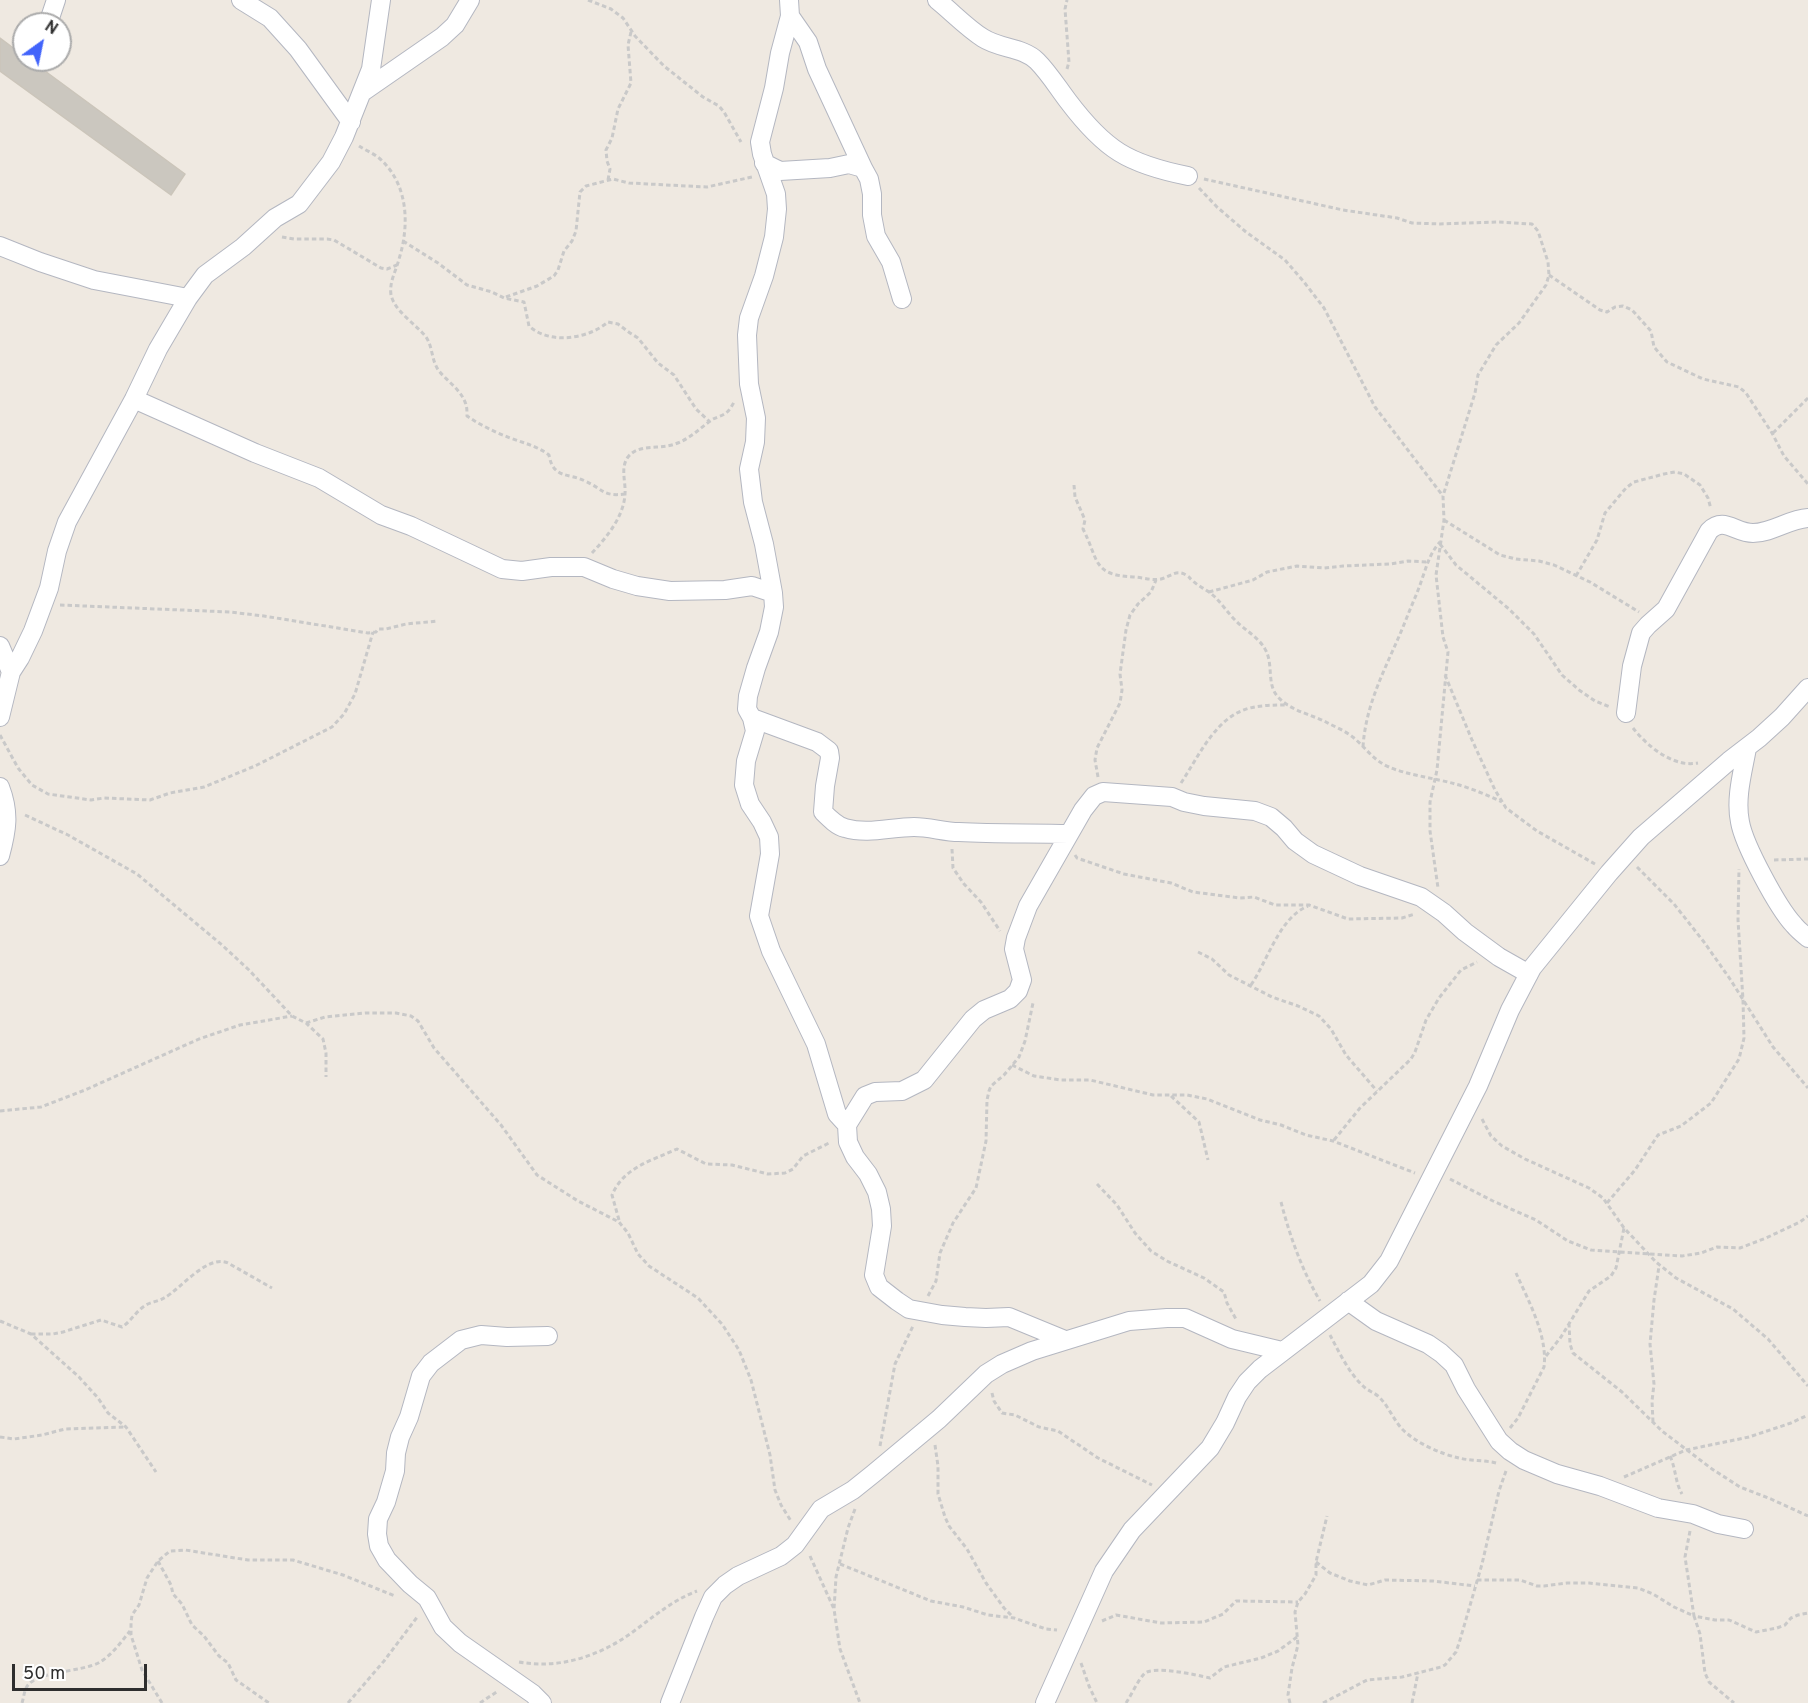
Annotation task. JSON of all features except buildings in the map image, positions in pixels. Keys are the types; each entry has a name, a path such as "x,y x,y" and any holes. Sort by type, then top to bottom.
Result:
{"street":[{"path":"241,0 270,18 298,50 348,130"},
{"path":"0,717 11,672 29,640 49,588 57,551 67,522 158,350 188,298 205,275 243,247 275,218 299,204 331,162 348,130 371,69 381,0"},
{"path":"364,91 442,37 455,24 470,0"},
{"path":"937,0 983,38 1023,52 1036,60 1089,128 1105,142 1130,159 1159,170 1188,176"},
{"path":"790,8 774,88 760,142 774,188 777,208 774,237 764,276 749,318 749,384 756,418 749,469 753,502 765,544 774,607 769,632 748,696 747,709 755,731 746,761 744,785 750,804 769,837 770,854 759,916 761,926 816,1044 837,1114 847,1125"},
{"path":"790,8 808,42 817,69 869,179 876,236 891,262 902,299"},
{"path":"766,167 780,171 830,168 849,164 864,168"},
{"path":"0,246 94,280 188,298"},
{"path":"134,399 244,449 319,478 381,515 411,526 502,569 522,571 550,567 584,567 637,586 670,591 725,590 752,586 773,593"},
{"path":"1626,713 1636,649 1641,633 1666,609 1709,531 1715,525 1721,524 1744,532 1755,533 1808,518"},
{"path":"0,646 11,672"},
{"path":"1046,1703 1104,1571 1132,1530 1210,1448 1247,1382 1282,1351 1371,1284 1389,1261 1473,1095 1510,1010 1532,968 1641,837 1782,717 1808,688"},
{"path":"752,718 816,742 829,751 824,812 832,821 844,828 864,831 932,827 952,832 1067,838"},
{"path":"1747,748 1738,805 1747,863 1794,926 1808,938"},
{"path":"0,787 6,802 7,828 0,856"},
{"path":"1065,1340 1009,1317 942,1315 909,1309 879,1287 874,1275 882,1226 881,1209 877,1192 848,1142 847,1125 865,1096 875,1092 902,1091 924,1080 973,1018 984,1010 1010,999 1018,991 1022,980 1014,949 1028,906 1083,810 1094,796 1100,793 1118,792 1172,797 1204,806 1255,811 1271,817 1295,841 1313,854 1352,872 1421,897 1499,957 1529,974"},
{"path":"1348,1301 1376,1321 1428,1344 1441,1353 1454,1365 1466,1389 1499,1441 1524,1460 1557,1474 1600,1486 1658,1508 1693,1514 1718,1524 1744,1530"},
{"path":"670,1703 713,1597 738,1576 781,1556 795,1545 821,1509 854,1490 930,1427 986,1374 1002,1364 1065,1340 1129,1321 1185,1318 1232,1339 1282,1351"},
{"path":"542,1703 533,1694 460,1643 443,1627 427,1598 387,1560 379,1546 377,1534 378,1519 386,1502 395,1471 396,1453 421,1376 431,1363 461,1340 480,1335 548,1336"}],"path":[{"path":"588,0 611,9 623,18 649,52 664,66 703,97 719,106 744,146"},
{"path":"1060,90 1069,62 1065,9 1067,0"},
{"path":"608,180 610,169 606,150 612,138 618,109 631,83 628,45 632,31"},
{"path":"348,130 379,158 396,180 405,203 403,241 391,283 392,296 398,307 428,340 439,370 452,382 465,402 467,416 510,438 541,449 549,455 550,463 562,475 580,478 611,496 625,494"},
{"path":"504,298 537,286 554,276 564,251 576,231 580,192 585,186 608,180 707,187 744,180 766,167"},
{"path":"1067,838 1077,858 1124,874 1172,883 1193,892 1240,898 1254,897 1275,905 1309,905 1348,919 1402,918 1438,909 1430,831 1430,802 1435,779 1448,652 1443,637 1436,574 1444,520 1443,496 1475,393 1478,375 1496,345 1529,310 1550,275 1538,231 1532,224 1412,223 1397,218 1343,210 1188,176"},
{"path":"1188,176 1217,207 1246,232 1285,260 1304,282 1324,308 1376,408 1443,496"},
{"path":"280,237 327,238 381,268 387,269 397,265"},
{"path":"403,241 467,285 524,303 529,326 545,336 552,338 590,333 608,322 618,324 638,338 658,363 674,375 696,409 710,422"},
{"path":"1550,275 1600,310 1607,312 1615,307 1623,306 1632,310 1651,331 1654,347 1667,362 1702,380 1739,387 1746,393 1784,456 1808,484"},
{"path":"578,567 614,526 621,513 625,494 624,467 628,457 638,450 674,445 692,436 726,413 740,392 749,384"},
{"path":"1772,433 1808,398"},
{"path":"1576,576 1597,540 1605,513 1626,488 1643,479 1674,472 1684,474 1700,485 1705,492 1715,525"},
{"path":"1074,485 1075,497 1085,520 1083,529 1100,567 1115,575 1156,580 1176,572 1184,573 1214,595 1266,650 1271,684 1277,697 1288,705 1353,737 1379,762 1391,768 1456,784 1502,802"},
{"path":"1444,520 1500,555 1554,565 1630,606 1652,621"},
{"path":"1363,747 1364,728 1376,686 1407,618 1430,555 1441,542"},
{"path":"1441,542 1456,565 1509,609 1534,634 1562,675 1596,701 1626,713 1633,729 1643,740 1679,763 1729,761"},
{"path":"1209,592 1253,580 1268,572 1297,566 1324,568 1408,561 1427,562"},
{"path":"1100,793 1095,760 1101,740 1120,704 1122,690 1120,674 1126,630 1130,615 1151,592 1156,580"},
{"path":"43,604 230,612 373,632 406,624 438,621"},
{"path":"0,735 18,768 32,786 48,794 91,800 104,798 150,800 170,793 204,787 255,766 332,727 344,714 355,694 373,632"},
{"path":"1445,673 1472,740 1506,808 1521,820 1609,873"},
{"path":"1172,797 1222,723 1249,708 1288,705"},
{"path":"6,808 68,835 137,874 222,945 292,1016 306,1023 323,1039 326,1053 326,1077"},
{"path":"952,832 953,868 981,902 998,925 1005,940 1014,949"},
{"path":"1625,855 1674,904 1710,951 1773,1047 1808,1088"},
{"path":"1607,1203 1635,1170 1658,1135 1681,1126 1711,1103 1739,1059 1743,1038 1743,1000 1738,920 1747,863 1808,859"},
{"path":"1251,985 1262,968 1280,930 1299,909 1309,905"},
{"path":"1198,951 1212,959 1229,975 1272,997 1319,1016 1331,1029 1346,1055 1377,1091"},
{"path":"1334,1141 1360,1108 1411,1059 1426,1020 1451,981 1461,970 1499,957"},
{"path":"860,1703 840,1649 834,1609 836,1577 848,1528 879,1451 896,1364 936,1281 940,1254 952,1223 976,1188 984,1151 989,1091 991,1086 1019,1057 1033,1005 1032,998"},
{"path":"306,1023 325,1017 365,1013 411,1016 418,1021 434,1048 501,1125 537,1175 578,1201 619,1222 628,1233 638,1254 649,1266 698,1298 723,1324 739,1350 751,1380 770,1455 775,1490 781,1505 801,1537 834,1609"},
{"path":"0,1111 41,1107 199,1039 240,1025 292,1016"},
{"path":"1012,1065 1034,1076 1061,1080 1090,1080 1153,1095 1187,1095 1208,1100 1260,1120 1306,1135 1334,1141 1432,1176 1536,1220 1568,1241 1591,1250 1682,1256 1701,1253 1717,1246 1740,1248 1800,1222 1808,1215"},
{"path":"1170,1095 1199,1122 1208,1160"},
{"path":"1473,1095 1481,1119 1491,1136 1502,1146 1588,1188 1603,1198 1624,1228 1659,1265 1676,1278 1733,1309 1768,1339 1808,1386"},
{"path":"619,1222 612,1195 630,1171 648,1161 677,1149 706,1164 732,1165 768,1174 785,1173 793,1169 803,1156 831,1142 847,1125"},
{"path":"1097,1184 1117,1205 1135,1233 1151,1251 1204,1278 1224,1292 1235,1318 1253,1345"},
{"path":"1281,1202 1287,1226 1309,1281 1352,1372 1363,1386 1377,1395 1386,1404 1403,1430 1419,1442 1460,1459 1508,1465 1456,1652 1445,1665 1402,1677 1367,1680 1323,1703"},
{"path":"1499,1441 1518,1418 1544,1367 1547,1352 1561,1337 1589,1291 1611,1276 1616,1268 1624,1228"},
{"path":"31,1334 53,1334 102,1320 122,1327 149,1303 164,1298 181,1287 195,1272 220,1262 228,1263 272,1288"},
{"path":"1653,1422 1654,1384 1650,1344 1659,1265"},
{"path":"1516,1273 1538,1326 1545,1358"},
{"path":"0,1321 31,1334 79,1377 108,1413 126,1427 156,1472"},
{"path":"1569,1323 1573,1353 1622,1392 1686,1450 1740,1487 1808,1516"},
{"path":"986,1374 994,1401 1002,1413 1015,1415 1039,1426 1058,1431 1098,1458 1167,1492"},
{"path":"1600,1486 1686,1450 1749,1437 1808,1415"},
{"path":"0,1437 14,1439 66,1429 126,1427"},
{"path":"930,1427 936,1449 938,1494 945,1517 949,1526 967,1549 986,1583 1014,1618"},
{"path":"1670,1456 1676,1481 1693,1514 1685,1557 1705,1673 1709,1682 1734,1703"},
{"path":"1290,1703 1288,1695 1298,1645 1295,1612 1298,1602 1316,1575 1316,1563 1327,1515"},
{"path":"162,1703 142,1670 135,1652 131,1630 132,1615 139,1605 147,1578 158,1561 170,1551 185,1550 248,1560 293,1560 344,1575 403,1600"},
{"path":"158,1561 192,1625 228,1663 236,1680 269,1703"},
{"path":"1316,1563 1330,1573 1368,1585 1384,1580 1433,1581 1475,1586"},
{"path":"840,1564 931,1601 963,1607 988,1615 1014,1618 1046,1629 1077,1629 1116,1615 1161,1623 1204,1622 1223,1614 1236,1601 1298,1602"},
{"path":"1477,1580 1520,1580 1537,1586 1589,1583 1638,1588 1694,1616 1729,1620 1756,1632 1778,1628 1785,1625 1791,1618 1808,1613"},
{"path":"511,1660 534,1665 572,1662 619,1641 682,1597 700,1590 725,1585"},
{"path":"348,1703 422,1612 443,1627"},
{"path":"22,1703 26,1689 35,1678 100,1662 109,1656 131,1630"},
{"path":"1126,1703 1145,1672 1170,1671 1210,1678 1224,1667 1261,1658 1278,1651 1297,1637"},
{"path":"1068,1652 1077,1657 1083,1666 1096,1703"},
{"path":"1412,1703 1418,1673"}]}
